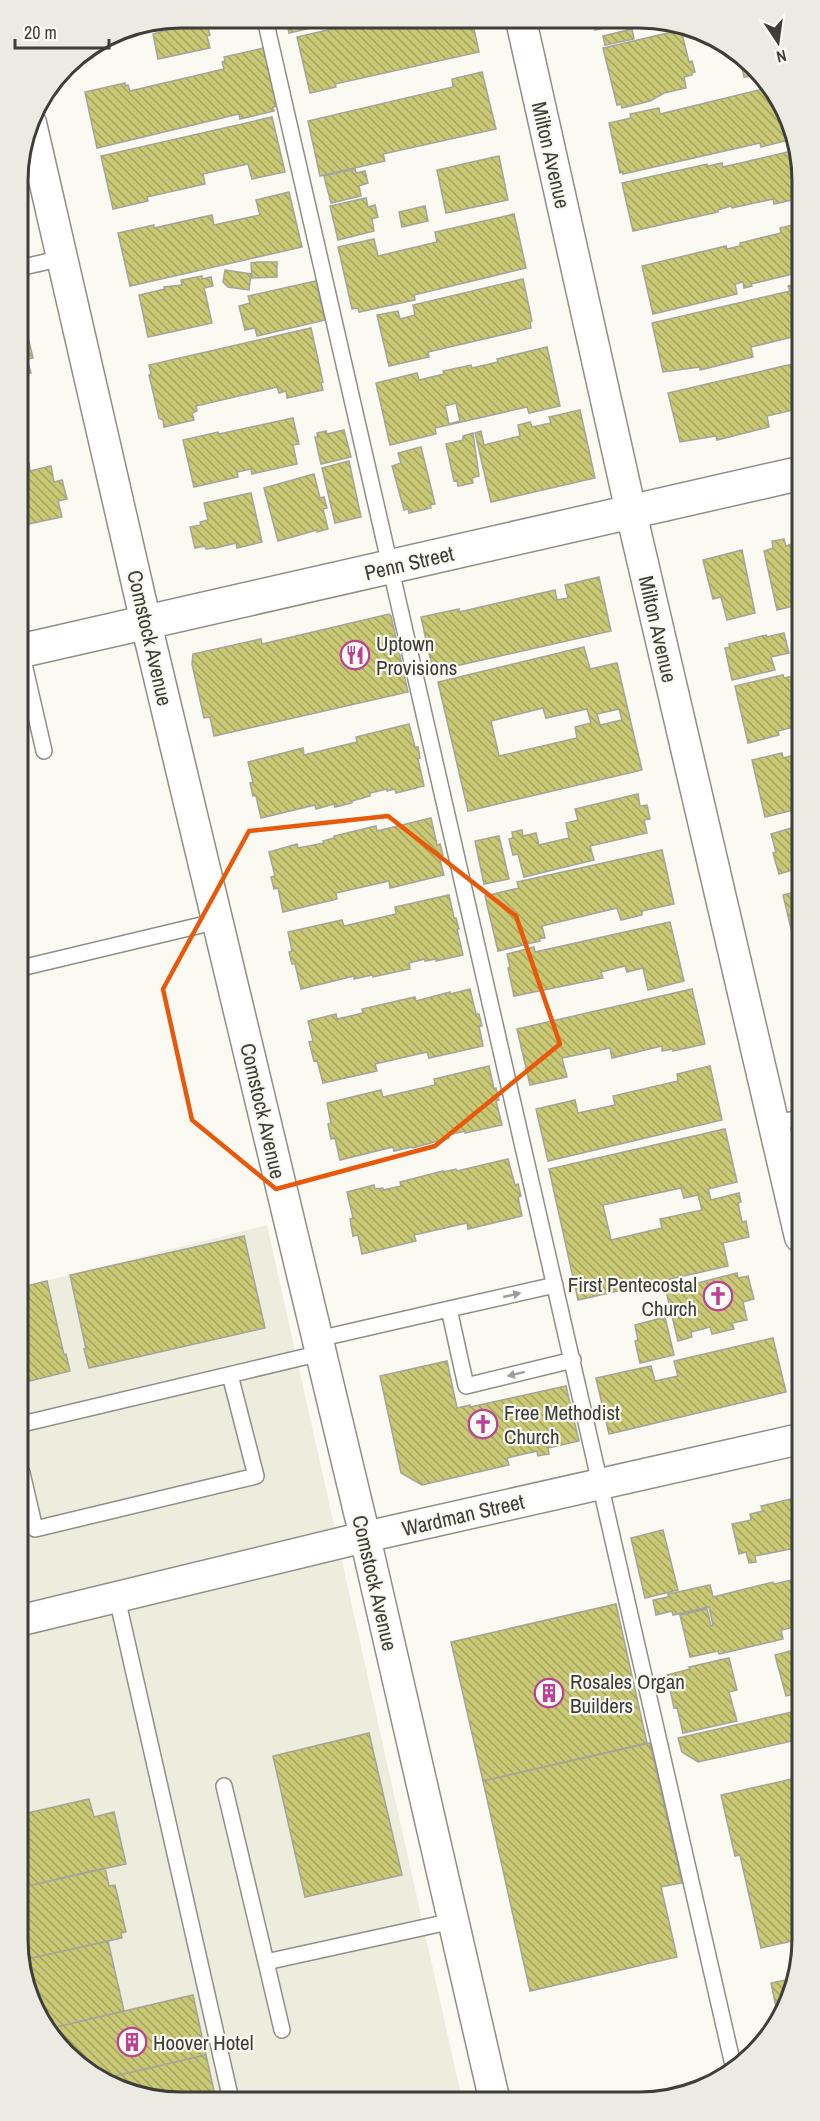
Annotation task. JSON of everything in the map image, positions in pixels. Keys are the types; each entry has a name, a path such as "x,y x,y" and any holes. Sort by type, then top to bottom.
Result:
{"street":[{"name":"Milton Avenue","path":"523,28 631,512 786,1121 791,1166"},
{"name":"Comstock Avenue","path":"33,145 63,258 146,623 320,1346 493,2092"},
{"name":"Penn Street","path":"29,649 792,475"},
{"name":"Wardman Street","path":"28,1619 365,1537 791,1441"}],"lane":[{"path":"267,29 388,567 602,1484 732,2061"},
{"path":"29,266 63,258"},
{"path":"29,688 44,752"},
{"path":"29,966 218,921"},
{"path":"28,1423 230,1375 449,1309 555,1285"},
{"path":"449,1309 466,1386 573,1360"},
{"path":"28,1500 35,1529 256,1476 230,1375"},
{"path":"117,1598 229,2092"},
{"path":"224,1786 282,2030"},
{"path":"266,1962 453,1921"}],"highlighted area":[{"path":"388,816 516,916 560,1044 435,1146 276,1189 192,1120 163,989 249,831"}],"shaded area":[{"path":"267,1225 460,2092 181,2092 151,2090 114,2077 80,2055 54,2025 44,2007 34,1979 28,1940 28,1285"}],"building":[{"path":"474,28 479,52 335,84 336,87 310,93 297,37 333,29"},
{"path":"171,29 208,29 210,35 207,36 210,48 158,59 153,34"},
{"path":"288,29 308,29 289,33"},
{"path":"632,29 634,39 605,45 603,36"},
{"path":"672,32 682,35 689,62 692,61 695,72 684,77 686,88 622,108 621,104 617,105 603,48"},
{"path":"264,48 277,106 273,107 274,111 240,119 239,114 97,148 85,92 125,83 130,91 224,69 222,62 225,61 224,57"},
{"path":"742,69 747,73 750,76 744,77"},
{"path":"482,72 496,129 383,154 385,161 320,176 308,121 453,87 452,79"},
{"path":"761,89 780,123 786,141 761,147 760,143 620,173 609,123 631,118 630,114 659,108 660,114"},
{"path":"272,117 285,172 252,179 248,164 203,174 205,184 147,197 148,201 113,209 101,156"},
{"path":"788,152 792,200 774,204 773,199 732,208 731,206 718,210 718,212 633,231 622,183 707,164 708,166 722,163 723,167"},
{"path":"499,156 508,200 446,213 437,170"},
{"path":"355,169 356,173 365,171 368,183 359,186 361,196 331,203 324,176"},
{"path":"289,192 302,247 130,286 118,233 154,225 154,228 212,215 214,225 260,215 256,200"},
{"path":"366,198 368,207 375,205 378,217 372,219 374,231 338,240 330,206"},
{"path":"425,206 428,221 402,227 399,212"},
{"path":"514,214 526,268 414,295 415,300 359,312 358,308 352,309 338,247 374,239 378,256 437,242 435,232"},
{"path":"792,225 792,274 751,284 752,286 744,288 743,282 735,284 737,294 653,314 642,266 726,246 727,249 740,246 740,243 781,233 780,228"},
{"path":"277,262 277,277 252,278 251,263"},
{"path":"225,270 251,274 249,290 228,287 223,282"},
{"path":"202,276 202,279 211,277 213,286 204,288 212,323 148,337 139,295 165,289 164,287 182,285 181,280"},
{"path":"523,279 532,321 530,322 531,328 428,352 429,357 389,366 377,315 398,311 400,319 415,315 413,305"},
{"path":"316,281 325,320 257,336 255,328 245,330 239,306 250,303 248,296"},
{"path":"792,285 792,337 751,347 753,357 700,370 700,367 663,372 652,323 790,291 788,286"},
{"path":"311,328 323,390 287,398 286,391 279,393 277,387 196,406 197,411 192,413 194,420 164,427 163,420 159,418 149,375 151,374 149,365"},
{"path":"29,341 33,358 29,359"},
{"path":"547,347 560,406 529,413 527,407 435,428 436,434 390,445 376,383 417,373 419,380 444,374 443,371 498,362 497,359","holes":["456,403 460,421 449,424 445,406"]},
{"path":"792,364 792,410 767,416 769,427 717,440 716,436 680,442 668,393"},
{"path":"580,410 595,478 491,502 475,433 481,431 484,445 520,436 518,425 530,422 532,427 551,423 549,417"},
{"path":"293,418 299,444 293,445 297,464 252,474 251,469 237,472 238,477 194,487 183,440"},
{"path":"344,430 351,457 321,464 315,437 318,437 317,433 326,431 327,434"},
{"path":"473,433 479,476 472,478 473,483 458,486 457,480 454,481 446,444 463,440 463,436"},
{"path":"421,447 435,504 430,505 431,508 409,513 408,509 404,510 392,466 401,463 398,453"},
{"path":"349,461 361,517 335,523 322,468"},
{"path":"29,463 30,471 51,466 54,482 62,480 67,499 58,501 62,517 29,524"},
{"path":"314,474 320,498 324,497 327,508 323,509 328,529 278,541 264,488"},
{"path":"251,493 262,542 237,548 236,543 216,548 206,549 205,546 195,548 190,527 201,525 200,522 208,520 204,503"},
{"path":"784,539 786,546 792,544 792,606 777,610 764,551 773,548 772,541"},
{"path":"742,550 755,613 727,620 721,597 713,599 703,560"},
{"path":"599,577 611,631 433,671 421,617 459,609 459,612 555,590 557,600 568,598 565,585"},
{"path":"389,614 408,692 214,736 210,717 204,718 192,664 193,654 261,639 262,644"},
{"path":"784,633 789,653 771,657 775,670 732,680 725,648 730,647 729,644"},
{"path":"584,647 590,669 617,663 642,770 468,811 438,682","holes":["543,708 546,718 587,709 591,723 575,727 577,738 499,756 491,721","619,709 622,720 600,725 597,714"]},
{"path":"783,675 784,678 792,676 792,728 778,731 779,735 748,743 735,686"},
{"path":"409,724 415,747 418,747 420,758 418,759 424,786 396,793 395,789 387,791 387,789 335,807 334,804 316,809 315,805 261,818 256,796 253,796 250,783 253,782 248,762 303,748 304,755 357,742 356,737"},
{"path":"782,753 783,758 792,756 792,811 765,817 752,760"},
{"path":"638,794 640,806 647,805 650,819 644,820 647,833 590,846 594,860 524,877 518,854 513,855 509,839 513,838 512,832 522,830 523,836 536,833 539,845 569,838 566,823 578,820 575,809"},
{"path":"431,818 437,845 440,844 443,855 439,856 444,875 390,888 389,881 336,893 337,899 283,912 278,888 274,889 271,877 275,876 269,852 297,844 298,848 324,843 323,841 334,838 334,836 376,826 377,831"},
{"path":"792,828 792,870 779,874 771,834"},
{"path":"499,836 509,879 484,884 475,841"},
{"path":"662,850 674,904 642,911 642,915 621,920 617,908 542,926 545,938 539,939 540,941 498,951 485,896 519,888 517,882"},
{"path":"792,893 792,931 783,895"},
{"path":"449,895 459,929 457,929 463,955 436,961 436,959 425,961 425,959 409,963 410,969 373,977 372,975 354,979 354,976 301,989 295,964 292,964 289,952 292,951 288,932 342,920 344,926 396,914 395,907"},
{"path":"670,922 684,981 648,990 643,968 627,972 625,966 601,972 603,978 514,996 507,954 534,947 535,952"},
{"path":"470,989 476,1014 479,1014 482,1026 479,1026 483,1046 429,1058 427,1052 375,1064 377,1071 323,1083 309,1042 313,1041 308,1021 336,1014 337,1019 363,1013 362,1009 415,997 416,1001"},
{"path":"692,989 705,1044 673,1051 673,1049 662,1051 662,1046 612,1058 610,1048 562,1058 567,1077 530,1085 517,1029"},
{"path":"489,1066 499,1100 496,1101 502,1125 448,1135 449,1138 413,1148 394,1151 393,1147 340,1160 335,1138 331,1139 327,1103 381,1090 383,1097 435,1085 434,1079"},
{"path":"710,1066 722,1120 548,1161 536,1109 575,1100 578,1113 615,1105 613,1096 678,1081 677,1074"},
{"path":"725,1129 737,1182 708,1189 711,1200 739,1193 741,1202 738,1203 742,1222 746,1221 749,1237 723,1243 728,1266 578,1300 549,1169","holes":["681,1188 684,1198 698,1195 702,1210 660,1219 662,1228 611,1240 603,1205"]},
{"path":"508,1159 515,1185 518,1184 521,1196 518,1197 522,1216 468,1229 467,1223 414,1235 416,1241 362,1254 358,1235 353,1236 350,1219 353,1218 347,1192 374,1185 375,1189 383,1188 383,1190 401,1186 400,1182 443,1171 456,1169 457,1171"},
{"path":"244,1236 265,1328 89,1368 70,1275"},
{"path":"737,1273 738,1278 748,1276 754,1299 743,1302 747,1320 732,1323 734,1329 712,1334 710,1327 691,1332 692,1337 678,1341 666,1291"},
{"path":"47,1281 64,1355 66,1354 70,1371 28,1381 28,1285"},
{"path":"665,1317 674,1355 640,1363 635,1341 638,1340 635,1325"},
{"path":"773,1338 786,1392 609,1434 596,1378 651,1366 655,1381 678,1376 674,1361"},
{"name":"Free Methodist Church","path":"447,1361 457,1408 566,1386 579,1441 548,1448 549,1454 538,1456 537,1451 507,1458 509,1465 422,1485 401,1473 380,1376"},
{"path":"791,1499 791,1549 755,1556 756,1562 749,1563 746,1552 739,1554 732,1524 751,1520 750,1514 763,1511 761,1506"},
{"path":"663,1530 678,1590 645,1598 631,1538"},
{"path":"791,1580 791,1628 781,1630 783,1639 719,1654 718,1651 690,1657 680,1615 707,1609 711,1626 713,1625 709,1607 673,1615 672,1611 656,1615 653,1600 668,1597 668,1594 710,1585 713,1597 773,1582 774,1584"},
{"name":"Rosales Organ Builders","path":"616,1604 647,1743 483,1781 451,1642"},
{"path":"791,1651 791,1695 786,1696 775,1655"},
{"path":"729,1658 737,1690 729,1692 737,1721 683,1733 677,1707 674,1708 667,1675 690,1669 689,1667"},
{"path":"791,1712 791,1741 698,1762 682,1752 678,1738"},
{"path":"369,1733 402,1875 305,1897 273,1756"},
{"path":"650,1743 682,1883 661,1887 677,1957 530,1991 483,1781"},
{"path":"791,1779 791,1941 761,1948 740,1855 735,1856 721,1795"},
{"path":"89,1799 94,1817 114,1812 126,1864 28,1886 28,1813"},
{"path":"105,1868 109,1886 115,1885 126,1932 121,1933 122,1938 30,1958 28,1886"},
{"path":"108,1941 124,2011 56,2027 40,1998 30,1958"},
{"path":"786,1980 776,2007 771,1983"},
{"name":"Hoover Hotel","path":"193,1995 206,2055 113,2076 80,2055 56,2027"},
{"path":"206,2055 214,2092 151,2090 113,2076"}],"place":[{"name":"Uptown Provisions","path":"355,655"},
{"name":"First Pentecostal Church","path":"718,1296"},
{"name":"Free Methodist Church","path":"483,1424"},
{"name":"Rosales Organ Builders","path":"549,1693"},
{"name":"Hoover Hotel","path":"132,2042"}]}
